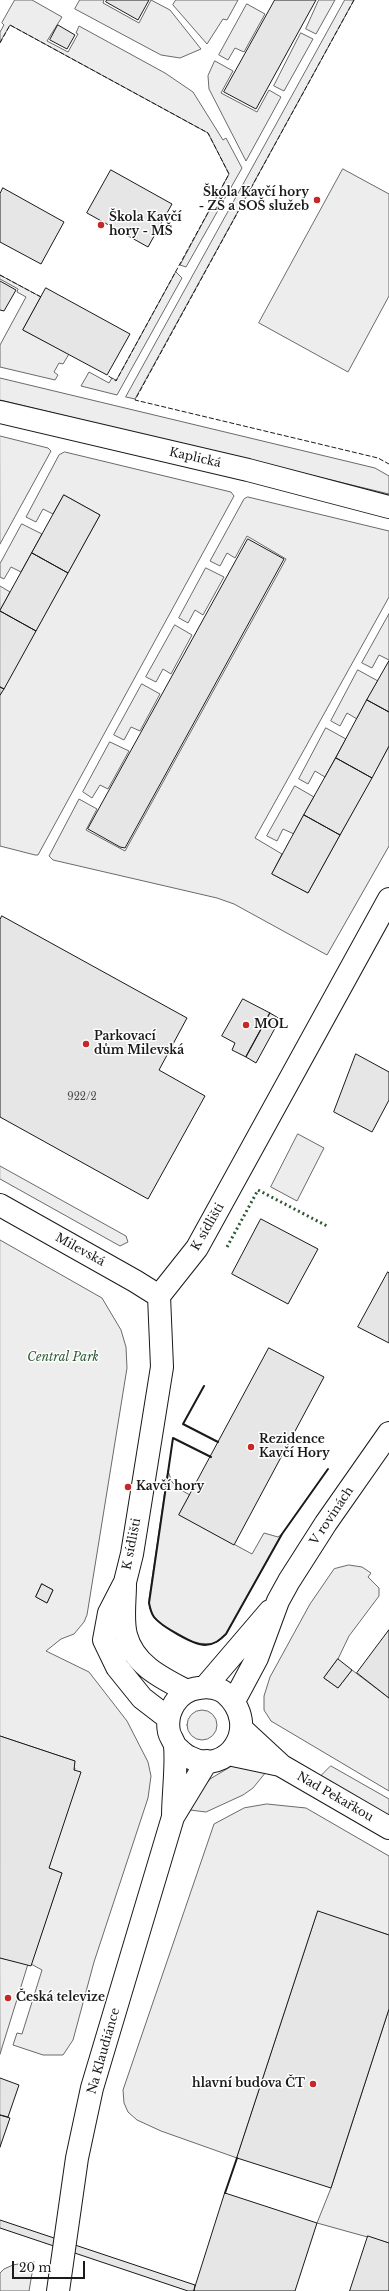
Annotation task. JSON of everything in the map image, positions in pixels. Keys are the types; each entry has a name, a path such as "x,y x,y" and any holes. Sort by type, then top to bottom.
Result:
{"street":[{"name":"Kaplická","path":"0,412 248,470 389,507"},
{"name":"K sídlišti","path":"168,1718 142,1698 117,1667 104,1640 109,1613 124,1582 132,1554 162,1367 159,1296 197,1248 389,899"},
{"name":"Milevská","path":"0,1205 159,1296"},
{"name":"V rovinách","path":"196,1689 278,1601 326,1523 389,1433"},
{"name":"K sídlišti","path":"124,1582 126,1634 134,1653 152,1673 196,1689"},
{"name":"V rovinách","path":"234,1701 257,1658 278,1601"},
{"path":"168,1718 172,1707 178,1698 196,1689 221,1690 234,1701 241,1715 242,1730 237,1743 228,1754 218,1759 207,1761 189,1758 174,1746"},
{"name":"Na Klaudiánce","path":"168,1718 169,1732 174,1746 173,1817"},
{"name":"Nad Pekařkou","path":"242,1730 282,1766 389,1828"},
{"name":"Nad Pekařkou","path":"228,1754 282,1766"},
{"name":"Na Klaudiánce","path":"58,2291 77,2158 92,2088 173,1817 207,1761"}],"shaded area":[{"path":"15,0 32,0 62,17 47,41 68,52 78,34 76,33 79,26 165,73 193,92 223,140 226,138 242,168 186,267 180,265 229,174 208,133 10,25 0,42 0,32 4,25 2,23"},
{"path":"80,0 104,0 103,3 139,23 151,0 170,10 201,49 180,58 161,55 75,9"},
{"path":"176,0 238,0 227,20 223,19 207,44 173,5"},
{"path":"319,0 335,0 316,34 306,29"},
{"path":"345,0 354,0 135,399 126,397"},
{"path":"247,4 265,14 244,52 235,48 228,60 219,55"},
{"path":"301,33 313,39 284,91 274,86"},
{"path":"215,61 233,71 221,93 257,112 269,90 281,97 246,161 209,89 208,76"},
{"path":"343,169 389,194 389,296 348,372 259,323"},
{"path":"176,272 182,278 117,395 81,386 89,372 109,383 112,378 116,380"},
{"path":"0,275 41,297 23,330 69,354 63,364 59,363 54,372 58,375 55,380 0,367 0,345 26,297 17,292 18,289 0,279"},
{"path":"0,378 375,468 389,476 389,494 0,400"},
{"path":"0,436 48,448 51,451 0,544"},
{"path":"65,452 231,492 234,496 38,855 35,855 0,846 0,695 100,515 64,495 53,514 43,509 36,522 26,517 59,455"},
{"path":"248,497 389,531 389,597 255,838 282,854 272,874 308,893 389,746 389,846 327,955 234,904 217,898 53,860 49,856 79,799 97,809 86,830 125,851 286,559 247,536 235,558 227,553 220,566 210,561 244,499"},
{"path":"22,524 42,534 21,572 11,567 4,579 0,577 0,564"},
{"path":"206,568 224,577 203,615 195,610 188,623 179,618"},
{"path":"0,586 10,592 0,611"},
{"path":"389,614 389,660 379,655 372,668 362,663"},
{"path":"175,625 192,635 171,674 163,669 156,682 146,677"},
{"path":"358,670 378,681 357,719 347,713 340,726 331,721"},
{"path":"142,684 160,694 140,731 131,727 124,740 114,735"},
{"path":"326,728 346,739 325,777 315,771 308,784 299,779"},
{"path":"110,742 129,751 108,789 100,785 92,798 83,792"},
{"path":"295,786 314,797 294,834 283,829 277,841 267,836"},
{"path":"298,1134 324,1148 297,1201 271,1187"},
{"path":"0,1166 126,1236 128,1242 120,1246 0,1179"},
{"path":"0,1240 102,1298 121,1330 126,1347 127,1368 87,1615 84,1622 74,1634 61,1639 46,1651 89,1672 127,1721 148,1762 151,1776 148,1798 94,1962 73,2040 63,2055 43,2055 13,2045 17,2033 22,2034 42,1970 31,1964 62,1873 49,1868 75,1768 73,1767 75,1761 0,1736","holes":["42,1584 53,1590 47,1603 36,1597"]},
{"path":"168,1471 172,1482 179,1489 190,1495 180,1515 252,1554 264,1533 278,1537 282,1534 226,1634 219,1641 211,1644 195,1643 161,1624 154,1618 150,1609 149,1600"},
{"path":"349,1565 362,1567 371,1573 368,1577 379,1588 379,1596 349,1636 338,1659 324,1678 338,1688 352,1670 389,1698 389,1791 271,1721 264,1710 264,1696 270,1677 310,1604 334,1569"},
{"path":"202,1710 213,1714 217,1725 213,1736 202,1740 191,1736 187,1725 191,1714"},
{"path":"239,1765 266,1772 253,1788 243,1795 206,1812 190,1810 201,1790 210,1779 230,1767"},
{"path":"331,1766 389,1799 389,1819 319,1778"},
{"path":"267,1804 306,1808 389,1856 389,1935 318,1912 237,2158 161,2131 137,2120 128,2112 124,2103 123,2090 214,1824 244,1808"},
{"name":"Česká televize","path":"0,1958 28,1964 0,2054"},
{"path":"389,2009 389,2243 317,2223 331,2188"},
{"path":"34,2262 29,2291 0,2291 0,2273 4,2269 13,2265"}],"building":[{"path":"107,0 149,0 138,20 106,2"},
{"path":"275,0 316,0 256,109 224,92"},
{"path":"58,25 75,35 67,49 50,40"},
{"path":"111,170 172,204 148,247 87,213"},
{"path":"3,188 64,222 41,264 0,242 0,194"},
{"path":"0,281 16,290 4,311 0,310"},
{"path":"46,288 130,334 107,375 23,330"},
{"path":"64,495 100,515 68,573 32,553"},
{"path":"248,539 284,559 125,848 120,847 88,829"},
{"path":"32,553 68,573 36,631 0,611"},
{"path":"0,611 36,631 4,689 0,687"},
{"path":"389,661 389,712 367,700"},
{"path":"0,687 4,689 0,695"},
{"path":"367,700 389,712 389,746 372,778 336,758"},
{"path":"336,758 372,778 340,835 304,815"},
{"path":"304,815 340,835 308,893 272,874"},
{"name":"Parkovací dům Milevská","path":"2,916 187,1018 159,1070 205,1096 148,1199 0,1117 0,920"},
{"name":"MOL","path":"243,999 270,1013 246,1057 232,1050 235,1043 222,1036"},
{"path":"270,1013 280,1019 256,1063 246,1057"},
{"path":"356,1054 389,1072 389,1100 372,1132 334,1112"},
{"path":"261,1219 318,1249 288,1304 232,1274"},
{"path":"388,1272 389,1273 389,1343 358,1327"},
{"name":"Rezidence Kavčí Hory","path":"269,1348 324,1377 234,1545 179,1515"},
{"path":"42,1584 53,1590 47,1603 36,1597"},
{"path":"389,1630 389,1698 357,1673"},
{"path":"338,1659 352,1670 338,1688 324,1678"},
{"path":"0,1736 75,1761 74,1770 81,1772 49,1868 62,1873 31,1966 0,1958"},
{"name":"hlavní budova ČT","path":"318,1911 389,1935 389,2009 331,2188 237,2158"},
{"path":"0,2078 19,2085 8,2117 0,2115"},
{"path":"0,2115 10,2118 0,2147"},
{"path":"225,2193 317,2223 295,2291 194,2291"},
{"path":"0,2220 195,2285 194,2291 188,2291 0,2228"},
{"path":"368,2236 389,2243 389,2291 350,2291"}],"hedge":[{"path":"227,1247 258,1190 327,1226"}],"fence":[{"path":"354,0 135,400 378,458 389,464"},
{"path":"0,43 10,25 208,133 229,174 116,381 107,375"},
{"path":"0,275 41,297"}],"wall":[{"path":"204,1386 183,1424 218,1442"},
{"path":"211,1457 173,1438 149,1603 153,1615 163,1625 185,1639 205,1645 217,1642 226,1634 282,1534 328,1469"},
{"path":"225,2193 237,2158"}],"place":[{"name":"Škola Kavčí hory - ZŠ a SOŠ služeb","path":"317,200"},
{"name":"Škola Kavčí hory - MŠ","path":"101,225"},
{"name":"MOL","path":"246,1025"},
{"name":"Parkovací dům Milevská","path":"86,1044"},
{"name":"Rezidence Kavčí Hory","path":"251,1447"},
{"name":"Kavčí hory","path":"128,1487"},
{"name":"Česká televize","path":"8,1998"},
{"name":"hlavní budova ČT","path":"313,2084"}],"park label":[{"name":"Central Park","path":"63,1358"}]}
